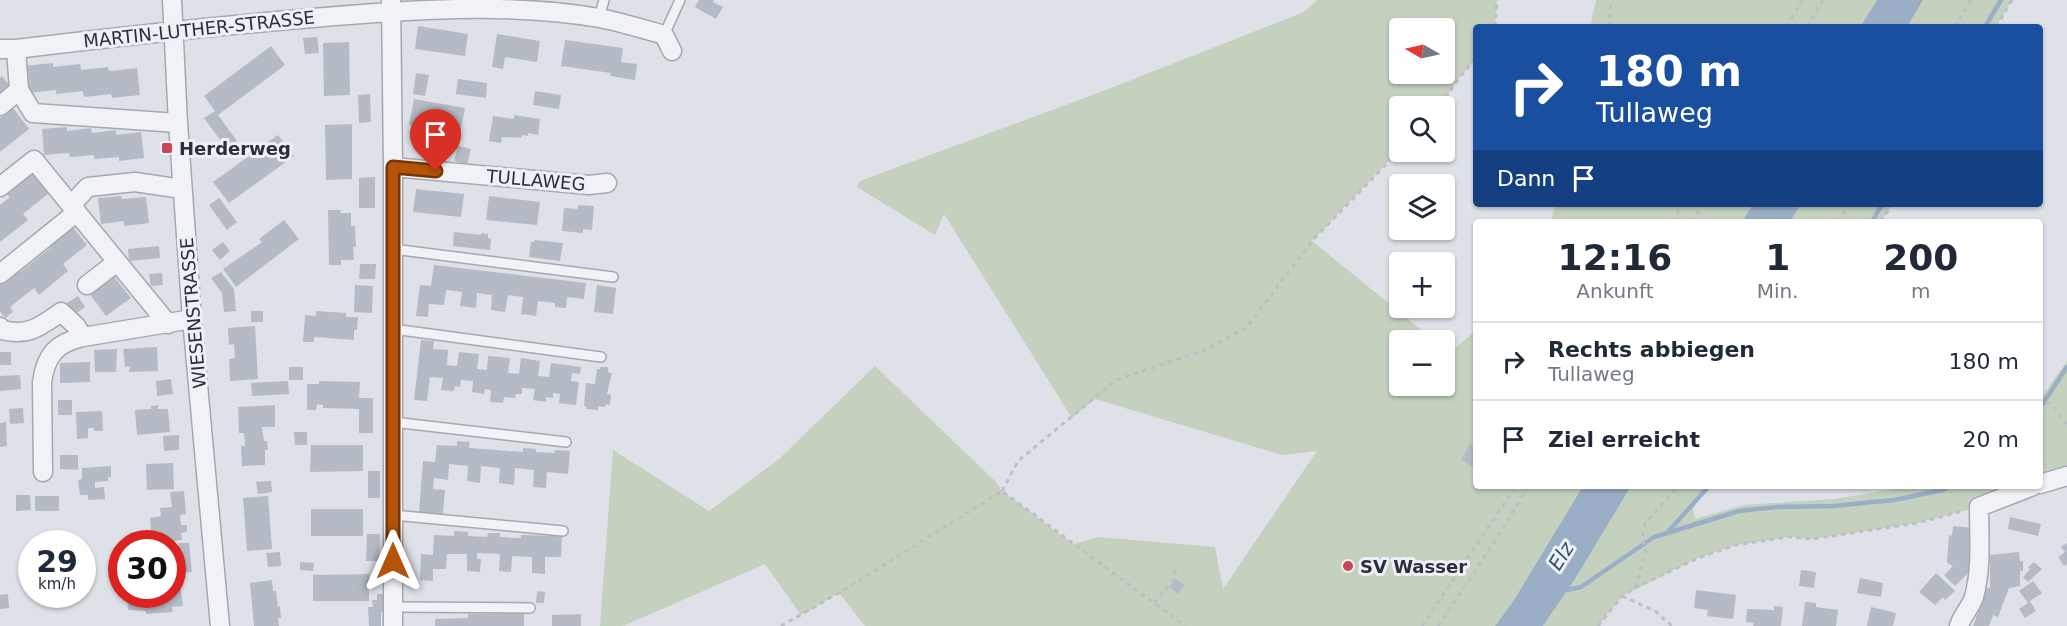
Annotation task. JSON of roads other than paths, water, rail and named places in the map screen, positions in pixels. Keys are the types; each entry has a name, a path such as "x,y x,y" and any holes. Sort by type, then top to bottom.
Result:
{"street":[{"name":"WIESENSTRASSE","path":"172,0 182,189 220,626"},
{"name":"MARTIN-LUTHER-STRASSE","path":"8,49 391,5 538,5 599,18 668,43"},
{"path":"391,5 393,626"},
{"path":"8,49 19,90 33,113 178,123"},
{"path":"0,106 19,90"},
{"path":"0,187 34,160 168,324"},
{"name":"TULLAWEG","path":"393,167 589,185 608,183"},
{"path":"0,274 74,208 88,187 135,182 182,189"},
{"path":"87,285 117,262"},
{"path":"0,327 2,330 14,333 35,330 61,312 76,326 83,337"},
{"path":"43,472 42,382 44,368 51,353 70,340 192,319"},
{"path":"2043,483 2067,476"},
{"path":"1959,626 1961,618 1973,601 1978,581 1979,507 2025,489"}],"lane":[{"path":"599,18 604,0"},
{"path":"668,43 680,0"},
{"path":"393,249 614,277"},
{"path":"393,329 601,357"},
{"path":"393,422 566,442"},
{"path":"393,515 563,531"},
{"path":"393,607 530,608"}],"water":[{"path":"1877,0 1923,0 1909,24 1862,24"},
{"path":"1751,207 1799,207 1792,219 1744,219"},
{"name":"Elz","path":"1581,489 1629,489 1575,579 1543,626 1495,626 1514,600"}],"waterway":[{"path":"1987,24 2001,0"},
{"path":"1874,219 1880,207"},
{"path":"2043,403 2067,367"},
{"path":"1667,533 1706,489"},
{"path":"1562,587 1567,590 1581,587 1654,537 1739,511 1894,500 1945,489"}],"place":[{"name":"Herderweg","path":"167,148"},
{"name":"SV Wasser","path":"1348,566"}]}
